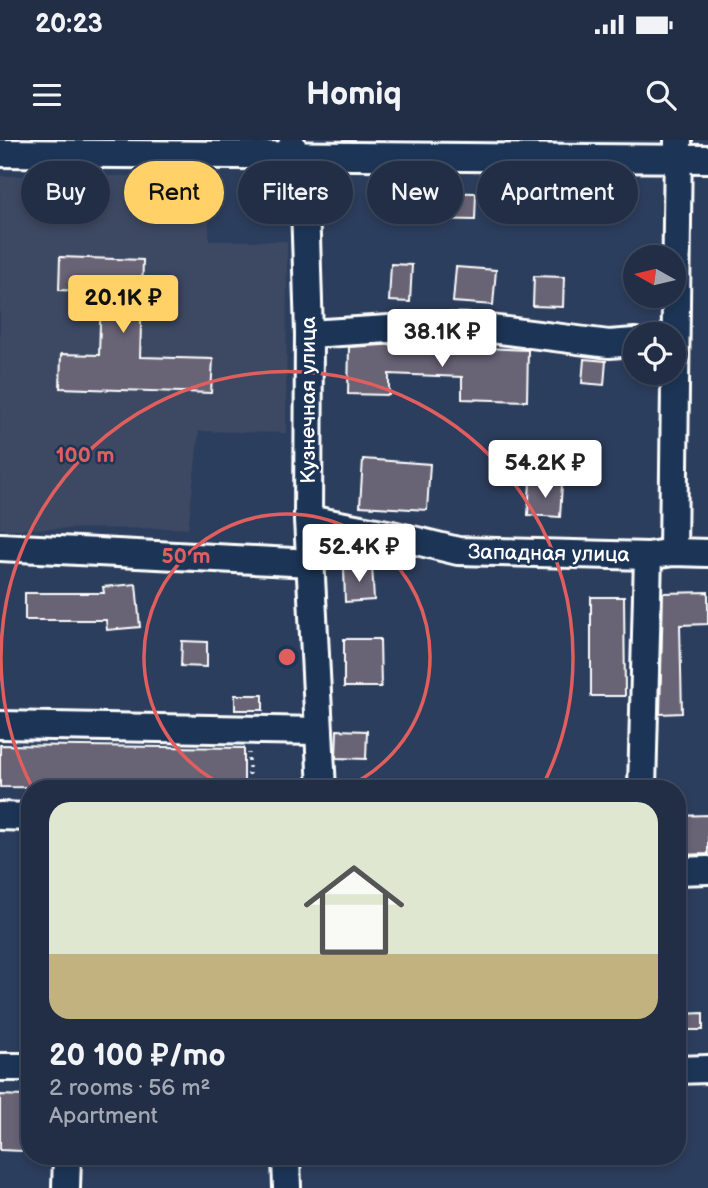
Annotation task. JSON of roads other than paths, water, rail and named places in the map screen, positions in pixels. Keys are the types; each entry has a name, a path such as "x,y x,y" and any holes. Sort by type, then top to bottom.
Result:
{"street":[{"path":"0,153 292,148 678,150 708,159"},
{"name":"Кузнечная улица","path":"292,148 304,172 309,334 308,519 322,780"},
{"path":"674,322 678,150"},
{"path":"309,334 421,327 482,328 609,344 623,343"},
{"path":"643,780 671,385"},
{"name":"Западная улица","path":"308,519 457,551 708,553"},
{"path":"0,547 312,563"},
{"path":"0,725 319,731"},
{"path":"0,816 21,817"},
{"path":"686,871 708,870"},
{"path":"0,1067 21,1067"},
{"path":"686,1070 708,1069"},
{"path":"65,1188 66,1165"},
{"path":"286,1165 287,1188"}]}
